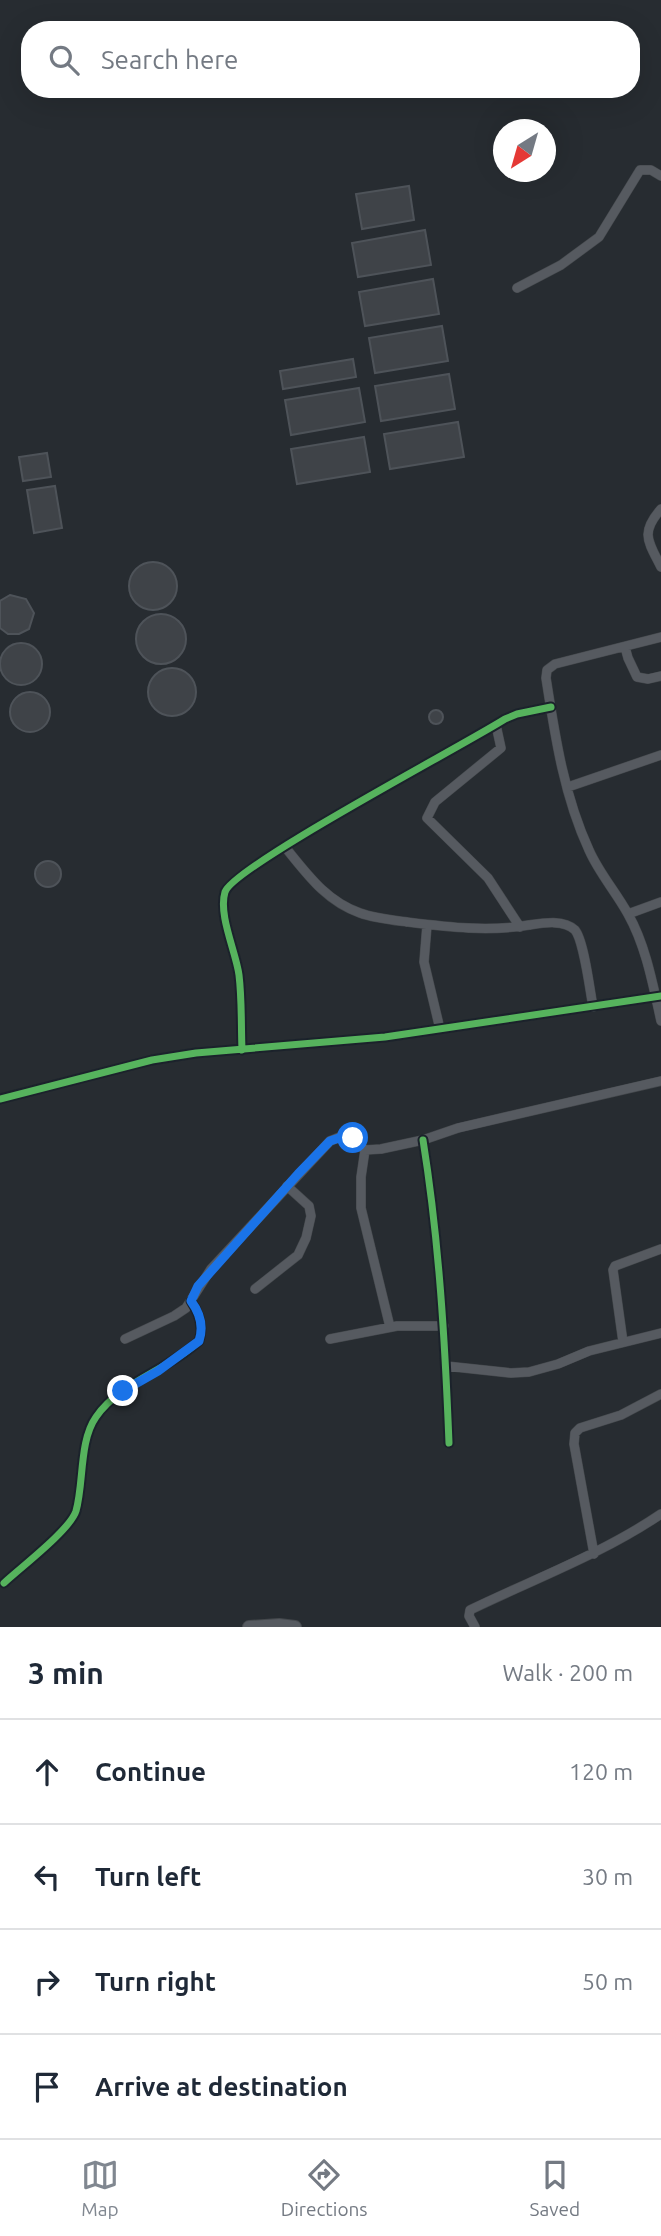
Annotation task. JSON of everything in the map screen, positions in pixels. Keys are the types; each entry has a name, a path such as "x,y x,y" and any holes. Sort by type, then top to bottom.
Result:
{"street":[{"path":"517,288 571,259 599,237 640,170 651,170 661,176"},
{"path":"661,509 650,522 648,539 661,567"},
{"path":"661,636 625,648 549,666 546,678 558,750 568,787 589,849 605,880 628,914 644,953 658,997 661,1021"},
{"path":"625,648 637,677 648,679 661,676"},
{"path":"242,1050 239,976 228,929 225,893 234,881 285,847 496,724 517,714 551,707"},
{"path":"496,724 501,748 435,802 427,818 488,878 520,926"},
{"path":"568,787 661,755"},
{"path":"285,847 314,883 342,904 360,913 427,925 486,930 546,922 565,924 574,929 580,942 593,1007"},
{"path":"628,914 661,902"},
{"path":"427,925 424,962 440,1029"},
{"path":"0,1100 152,1060 196,1053 385,1037 658,997"},
{"path":"125,1339 186,1308 211,1269 330,1141 349,1136 365,1150 381,1149 423,1140 458,1128 661,1081"},
{"path":"423,1140 433,1200 444,1326 449,1443"},
{"path":"365,1150 361,1177 361,1208 390,1326"},
{"path":"255,1289 298,1255 306,1238 311,1216 309,1206 287,1186"},
{"path":"623,1342 613,1270 615,1266 661,1249"},
{"path":"4,1583 74,1516 87,1444 95,1418 109,1401 170,1363 199,1341 201,1324 197,1309 191,1301"},
{"path":"330,1339 390,1326 444,1326"},
{"path":"446,1366 511,1373 529,1372 623,1342 661,1333"},
{"path":"594,1553 574,1444 575,1433 580,1428 621,1415 661,1394"},
{"path":"475,1627 469,1616 470,1610 594,1553 661,1514"},
{"path":"249,1627 295,1627"}],"building":[{"path":"409,186 414,220 362,229 356,194"},
{"path":"425,230 431,265 358,277 352,243"},
{"path":"433,279 439,314 365,326 359,292"},
{"path":"442,326 448,361 375,373 369,338"},
{"path":"353,359 356,377 283,389 280,371"},
{"path":"449,374 455,409 381,421 375,386"},
{"path":"359,388 365,422 291,435 285,400"},
{"path":"458,422 464,457 390,469 384,434"},
{"path":"364,437 370,472 297,484 291,449"},
{"path":"47,453 51,477 23,481 19,457"},
{"path":"55,486 62,528 34,533 27,490"},
{"path":"153,562 170,569 177,586 170,603 153,610 136,603 129,586 136,569"},
{"path":"10,595 26,599 34,613 29,629 19,634 8,634 0,628 0,601"},
{"path":"161,614 178,622 186,639 178,656 161,664 144,656 136,639 144,622"},
{"path":"21,643 36,649 42,664 36,679 21,685 6,679 0,664 6,649"},
{"path":"172,668 189,675 196,692 189,709 172,716 155,709 148,692 155,675"},
{"path":"30,692 44,698 50,712 44,726 30,732 16,726 10,712 16,698"},
{"path":"433,710 439,710 443,717 439,724 433,724 429,720 429,714"},
{"path":"48,861 57,865 61,874 57,883 48,887 39,883 35,874 39,865"}],"cycle path":[{"path":"242,1050 239,975 224,911 225,892 238,878 307,832 505,719 551,707"},
{"path":"0,1099 152,1060 196,1053 385,1037 661,996"},
{"path":"423,1140 440,1291 449,1443"},
{"path":"4,1583 55,1538 72,1519 78,1500 84,1450 96,1417 118,1394 199,1341 200,1320 191,1301"}],"route":[{"path":"123,1391 158,1371 199,1341 201,1324 197,1309 191,1301 198,1286 330,1141 345,1136 353,1138"}]}
